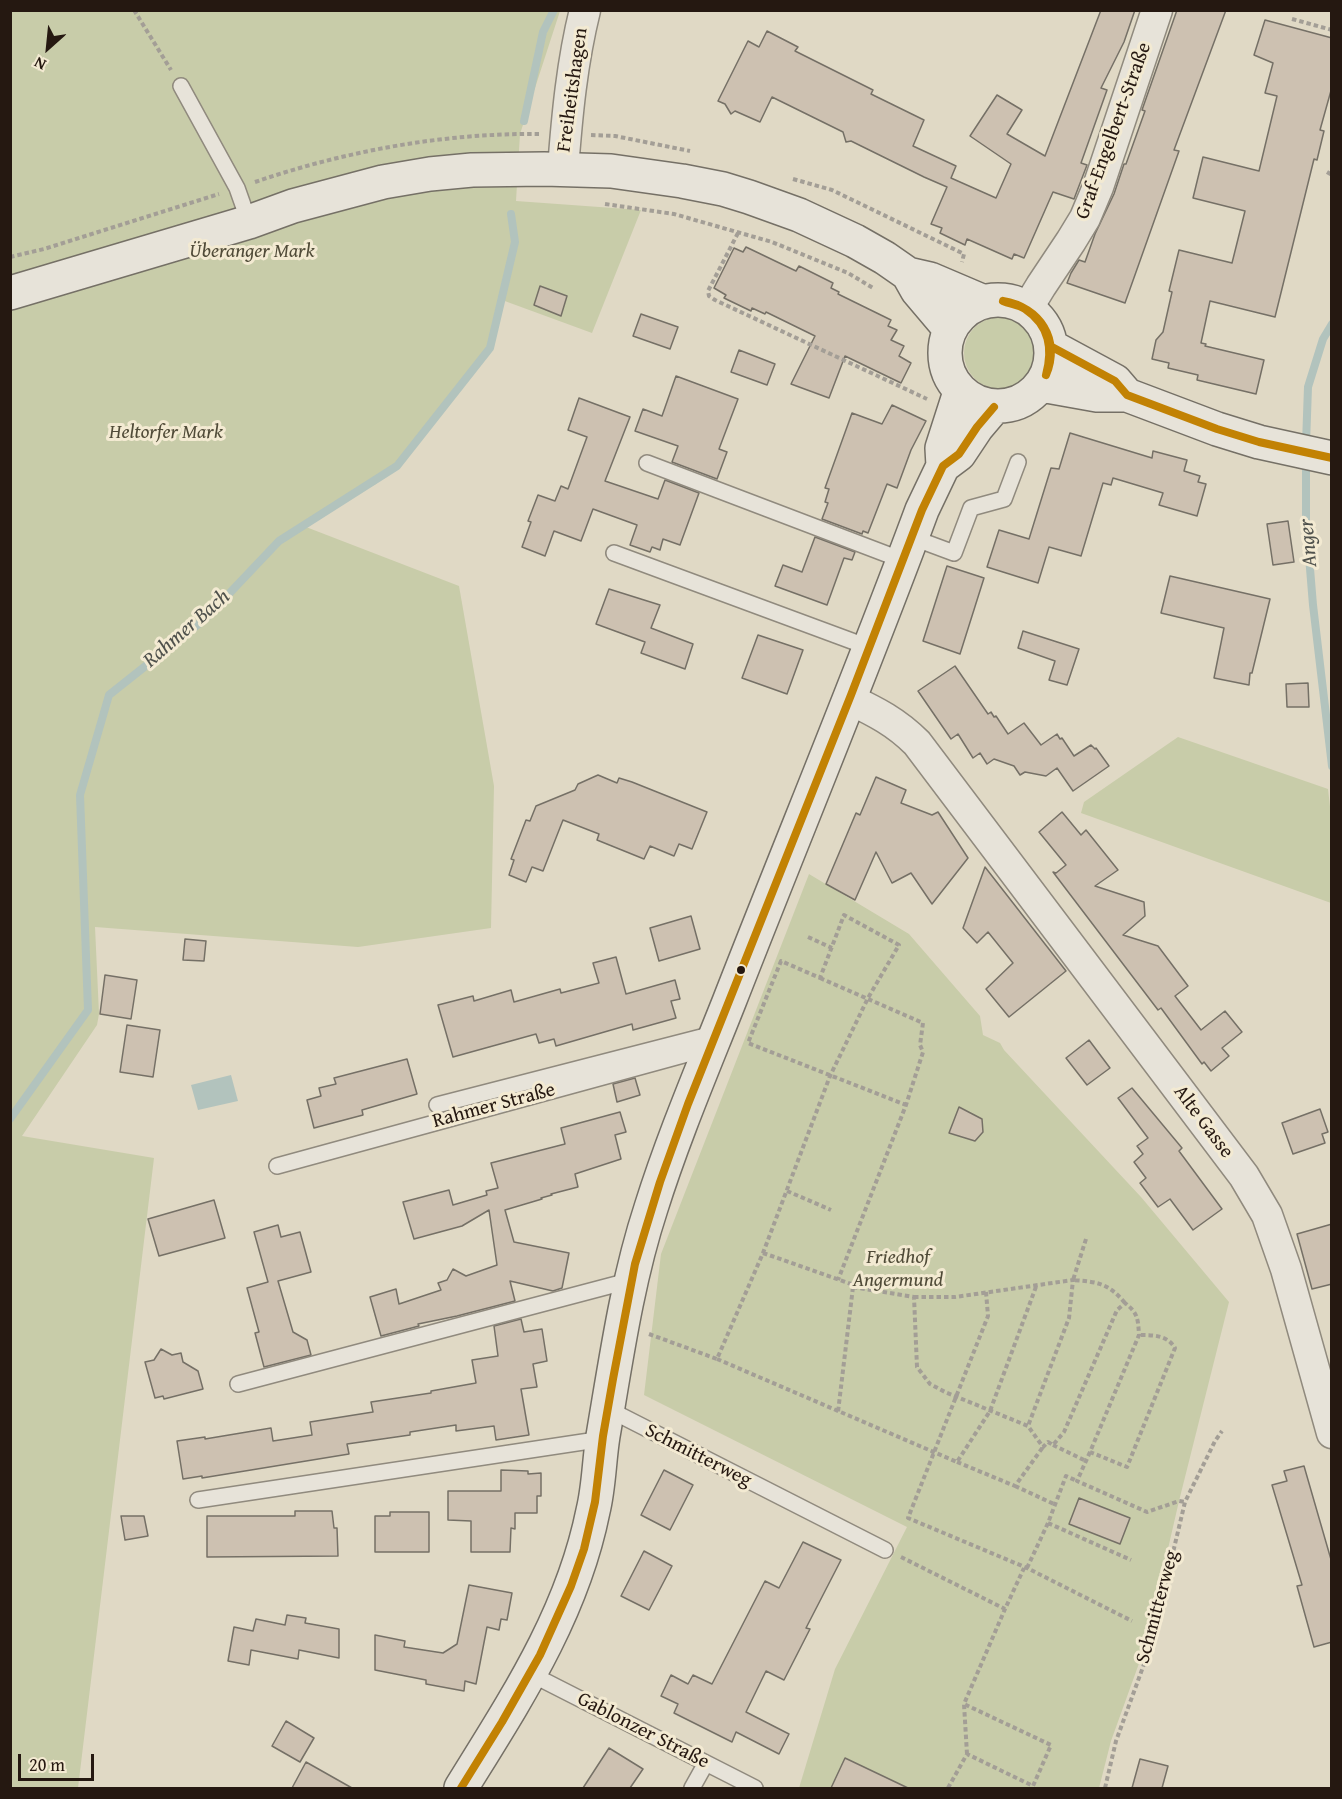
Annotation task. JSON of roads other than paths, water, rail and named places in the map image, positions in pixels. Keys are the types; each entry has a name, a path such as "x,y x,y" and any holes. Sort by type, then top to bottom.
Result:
{"main road":[{"path":"10,293 249,222 292,206 383,182 472,170 563,169 611,171 682,181 749,196 799,215 855,241 908,274 930,279 984,302"},
{"path":"908,274 916,290 950,328"},
{"path":"943,466 942,448 956,404 953,382 946,365 945,347 950,328 959,317 984,302 999,300 1027,309 1040,321 1052,347 1050,365 1041,385 1031,395 1017,403 994,407 977,402 956,404"},
{"path":"1052,347 1115,381 1127,395"},
{"path":"1041,385 1097,395 1127,395 1258,442 1332,458"},
{"path":"461,1788 531,1674 568,1594 580,1562 594,1510 622,1327 632,1280 651,1208 714,1040 932,487 943,466 959,454 994,407"}],"street":[{"name":"Freiheitshagen","path":"563,169 579,36 585,10"},
{"name":"Graf-Engelbert-Straße","path":"1027,309 1085,218 1104,169 1157,10"},
{"name":"Alte Gasse","path":"849,699 885,717 902,728 917,743 1244,1176 1267,1215 1286,1269 1332,1433"}],"lane":[{"path":"181,86 237,188 249,222"},
{"path":"647,463 907,549 954,553 971,508 1004,499 1018,462"},
{"path":"614,552 868,647"},
{"path":"436,1105 714,1040"},
{"name":"Rahmer Straße","path":"277,1166 714,1040"},
{"path":"238,1384 632,1280"},
{"path":"198,1500 606,1424"},
{"name":"Schmitterweg","path":"606,1424 885,1550"},
{"name":"Gablonzer Straße","path":"531,1674 755,1788"},
{"path":"692,1788 705,1763"}],"waterway":[{"name":"Rahmer Bach","path":"524,121 543,32 554,10"},
{"name":"Rahmer Bach","path":"10,1119 88,1010 80,795 109,695 206,618 279,541 397,466 490,348 515,242 511,214"},
{"name":"Anger","path":"1306,444 1308,387 1323,339 1332,324"},
{"name":"Anger","path":"1306,459 1306,520 1313,605 1332,766"}],"park label":[{"name":"Überanger Mark","path":"252,252"},
{"name":"Heltorfer Mark","path":"166,433"},
{"name":"Friedhof Angermund","path":"898,1270"}]}
